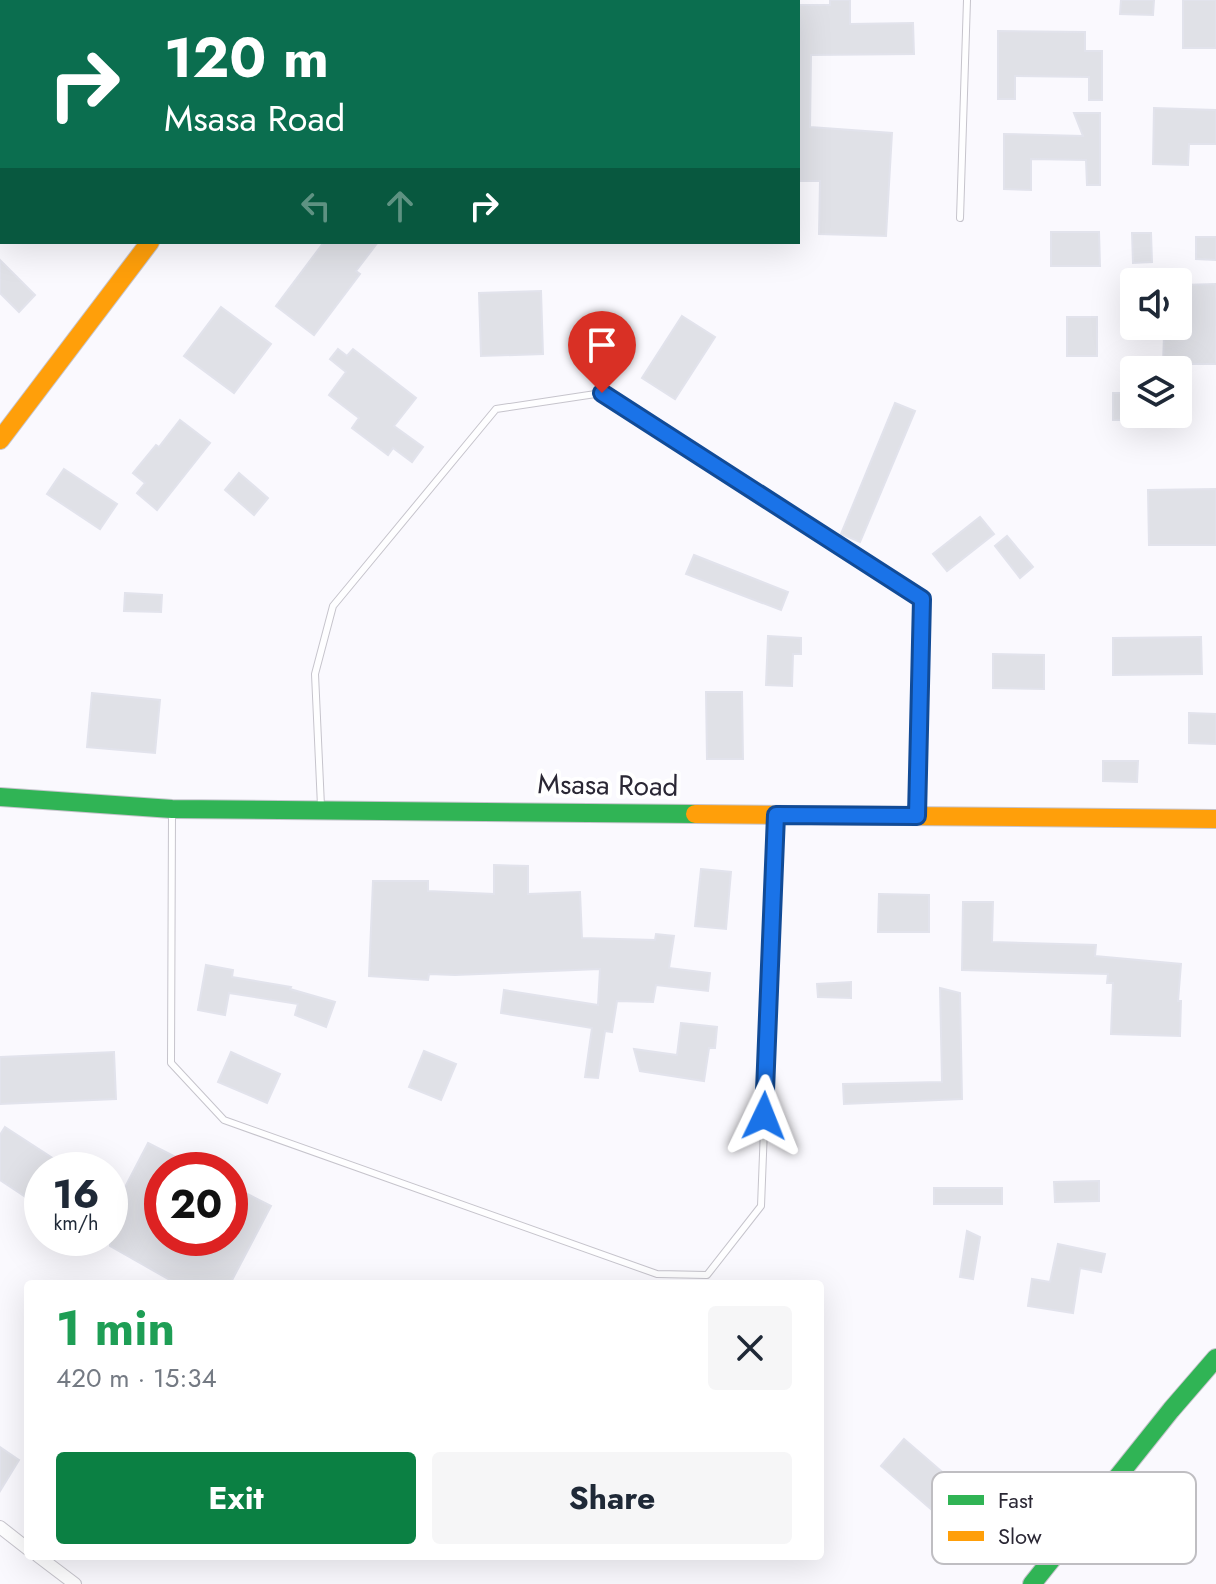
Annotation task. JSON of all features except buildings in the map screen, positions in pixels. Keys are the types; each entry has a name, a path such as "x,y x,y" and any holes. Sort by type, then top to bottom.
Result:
{"street":[{"path":"0,440 149,244"},
{"name":"Msasa Road","path":"0,797 172,809 1216,819"},
{"path":"1124,1472 1215,1361"},
{"path":"0,1527 24,1546"},
{"path":"43,1560 75,1584"},
{"path":"1032,1584 1048,1564"}],"lane":[{"path":"960,218 967,0"},
{"path":"321,811 315,674 333,606 496,409 602,393 922,599 917,816"},
{"path":"172,809 171,1063 224,1120 657,1274 707,1275 761,1206 776,815"}],"traffic: fast":[{"path":"0,797 172,809 695,814"},
{"path":"1121,1472 1216,1358"},
{"path":"1032,1584 1048,1564"}],"traffic: slow":[{"path":"0,440 148,244"},
{"path":"695,814 1216,819"}],"route":[{"path":"602,393 922,599 917,816 776,815 764,1116"}]}
